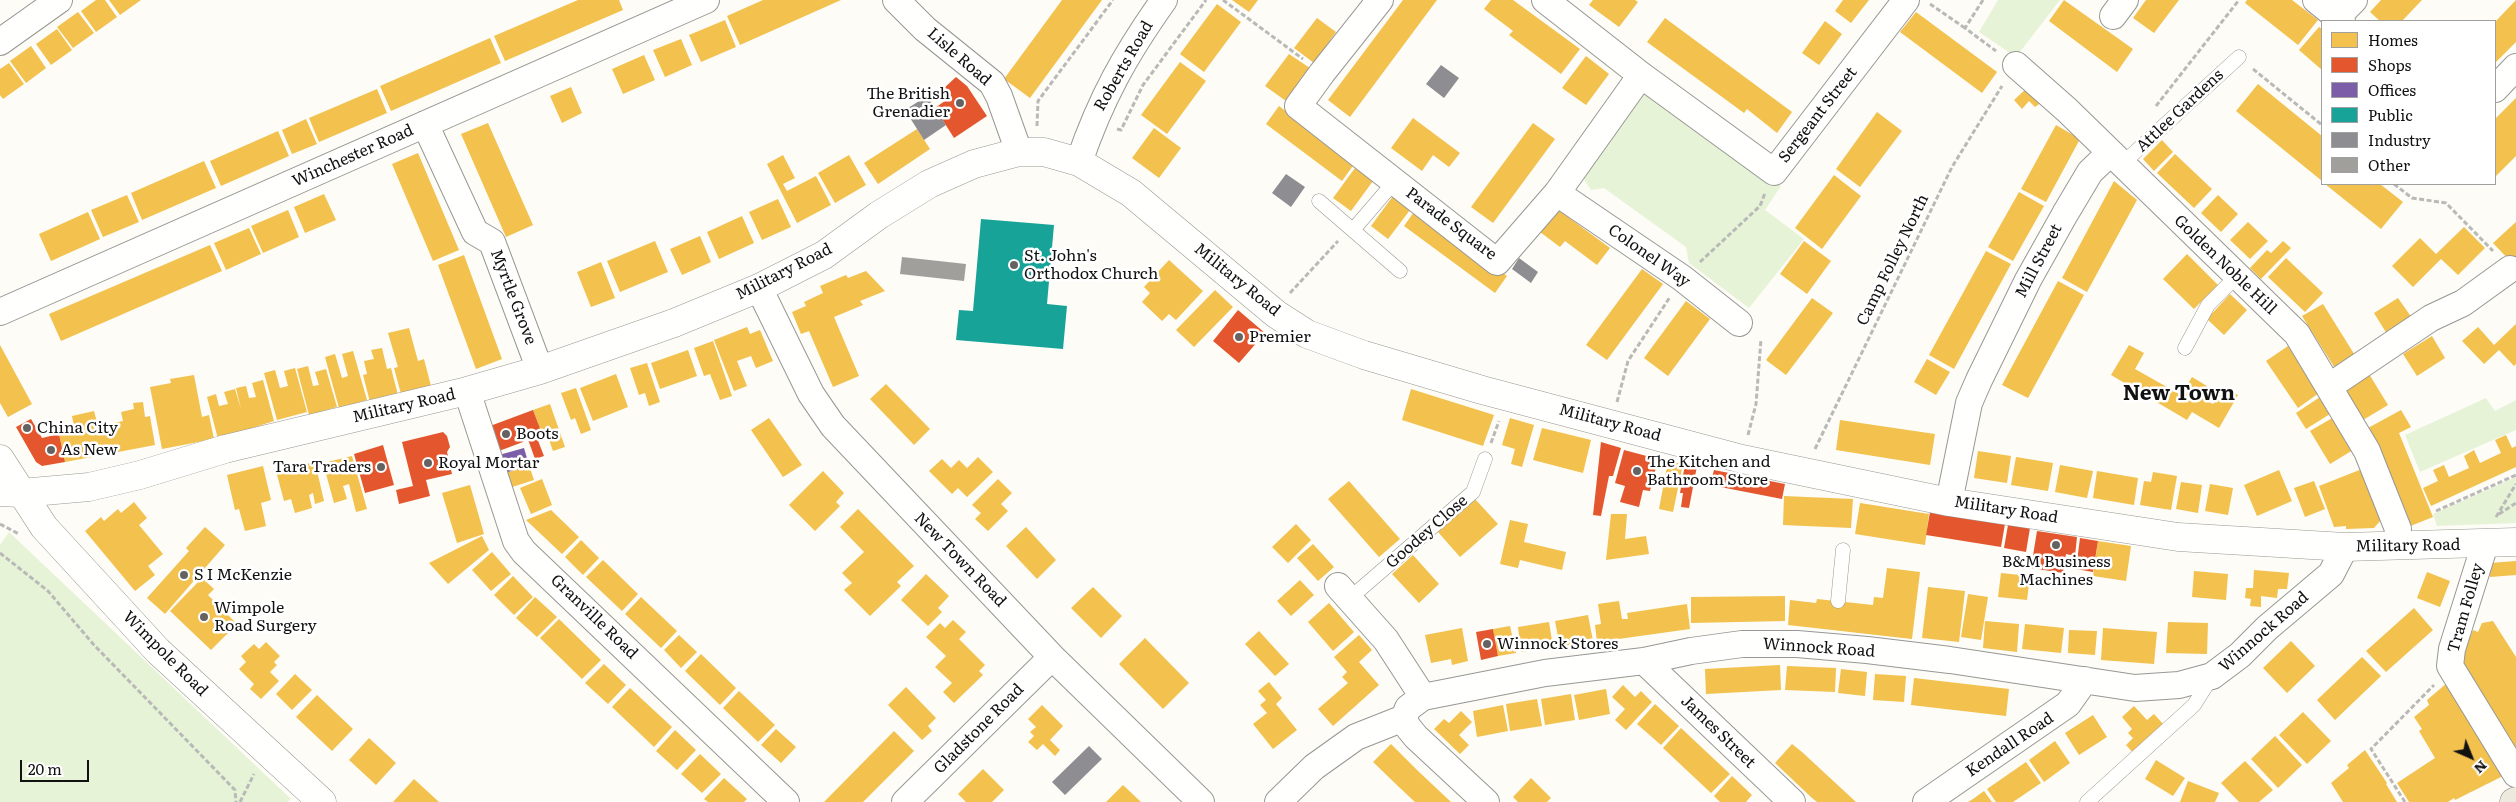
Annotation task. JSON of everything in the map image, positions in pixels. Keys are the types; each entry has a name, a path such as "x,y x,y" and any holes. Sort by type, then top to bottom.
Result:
{"street":[{"path":"0,42 58,0"},
{"name":"Winchester Road","path":"0,312 425,124 658,9 706,0"},
{"name":"Lisle Road","path":"896,0 926,29 992,83 1028,152"},
{"name":"Roberts Road","path":"1080,162 1093,122 1113,78 1164,0"},
{"name":"Parade Square","path":"1380,0 1298,106 1497,262 1557,193 1641,75"},
{"name":"Sergeant Street","path":"1641,75 1774,172 1906,0"},
{"path":"2316,0 2344,13"},
{"path":"1551,2 1641,75"},
{"path":"2016,66 2067,110 2116,159"},
{"path":"2496,87 2516,68"},
{"name":"Myrtle Grove","path":"425,124 475,232 492,242 540,370"},
{"name":"Military Road","path":"11,493 98,485 140,475 225,449 467,391 540,370 674,323 759,288 824,255 879,215 929,184 974,164 1028,152 1080,162 1131,193 1273,311 1307,334 1364,355 1508,397 1742,459 1949,502 2178,537 2345,547 2396,546 2490,532 2516,542"},
{"name":"Golden Noble Hill","path":"2116,159 2297,334 2330,386 2367,451 2398,529 2396,546"},
{"name":"Mill Street","path":"1949,502 1969,403 1979,380 2028,280 2090,172 2116,159"},
{"name":"Colonel Way","path":"1557,193 1682,278 1739,322"},
{"path":"2330,386 2431,318 2463,303 2510,269"},
{"name":"New Town Road","path":"759,288 811,394 832,426 1052,657 1200,802"},
{"name":"Granville Road","path":"467,391 516,541 524,552 786,802"},
{"name":"Wimpole Road","path":"0,459 11,493 158,651 322,802"},
{"name":"Tram Folley","path":"2490,532 2452,649 2450,666 2516,774"},
{"name":"Winnock Road","path":"1423,696 1545,673 1644,662 1691,651 1742,644 1797,644 1835,639 1950,660 2136,688 2179,685 2212,676 2240,655 2267,628 2331,574 2345,547"},
{"name":"Goodey Close","path":"1344,593 1386,640 1423,696"},
{"name":"Gladstone Road","path":"906,802 1052,657"},
{"name":"James Street","path":"1644,662 1792,802"},
{"name":"Kendall Road","path":"1926,802 2052,717 2068,704 2085,680"},
{"path":"1423,696 1408,708 1404,718 1407,726 1416,737 1486,802"},
{"path":"1278,802 1314,767 1356,737 1404,718"}],"lane":[{"name":"Attlee Gardens","path":"2116,159 2239,57"},
{"path":"1352,229 1395,182"},
{"path":"1319,201 1400,271"},
{"path":"2185,348 2208,304 2237,276"},
{"name":"Goodey Close","path":"1344,593 1472,492 1485,459"},
{"path":"1838,601 1843,550"},
{"path":"2086,802 2194,705 2212,676"}],"path":[{"path":"1028,152 1038,101 1113,0"},
{"path":"1093,122 1122,130 1143,85 1206,0"},
{"path":"1223,0 1322,73"},
{"path":"1924,0 2016,66"},
{"path":"1965,28 1984,0"},
{"path":"2152,110 2239,0"},
{"path":"2239,57 2321,124"},
{"name":"Camp Folley North","path":"1804,472 1952,168 2016,66"},
{"path":"2395,185 2412,198 2446,203 2510,269"},
{"path":"1273,311 1352,229"},
{"path":"1742,459 1756,404 1761,339"},
{"path":"1485,459 1508,397"},
{"path":"2436,511 2516,475"},
{"path":"2490,532 2516,484"},
{"path":"2497,516 2516,503"},
{"path":"0,553 48,591 94,645 235,790 238,802"},
{"path":"2405,802 2372,749 2450,666"},
{"path":"238,802 257,768 270,756"}],"green space":[{"path":"1998,0 2060,0 2016,57 1979,32"},
{"path":"1655,92 1781,186 1765,210 1804,239 1749,308 1689,263 1686,247 1604,188 1591,190 1583,178 1639,94"},
{"path":"2486,398 2495,411 2516,400 2516,430 2420,472 2405,435"},
{"path":"2516,477 2516,523 2437,526 2433,514"},
{"path":"9,532 291,799 287,802 0,802 0,545"}],"building: Homes":[{"path":"96,0 105,0 117,17 96,32 81,11"},
{"path":"109,0 141,0 120,15"},
{"path":"578,0 619,0 623,10 505,61 494,36"},
{"path":"763,0 841,0 740,45 727,16"},
{"path":"1062,0 1102,0 1030,98 1004,79"},
{"path":"1232,0 1258,0 1249,12"},
{"path":"1403,0 1437,0 1350,117 1328,100"},
{"path":"1491,0 1513,0 1580,49 1561,74 1509,35 1513,31 1484,9"},
{"path":"1593,0 1635,0 1638,2 1619,27 1589,5"},
{"path":"1843,0 1869,0 1851,23 1835,11"},
{"path":"2064,0 2133,49 2117,72 2049,21"},
{"path":"2146,0 2179,0 2154,33 2133,18"},
{"path":"2247,0 2292,0 2318,20 2298,45 2245,3"},
{"path":"2381,0 2422,0 2403,20 2379,20 2370,12"},
{"path":"2516,0 2516,42 2496,62 2496,21"},
{"path":"1217,4 1241,22 1204,72 1180,54"},
{"path":"78,12 94,33 73,48 57,27"},
{"path":"1916,12 1997,72 1982,93 1900,32"},
{"path":"1317,18 1336,32 1314,63 1294,48"},
{"path":"1665,18 1792,112 1777,133 1747,109 1744,113 1647,42"},
{"path":"725,20 736,47 701,62 689,35"},
{"path":"1825,21 1842,34 1819,65 1802,53"},
{"path":"2319,27 2321,28 2321,69 2299,50"},
{"path":"57,29 72,50 51,65 36,44"},
{"path":"490,38 501,63 391,111 380,86"},
{"path":"681,39 692,65 665,77 653,50"},
{"path":"31,46 46,68 26,83 10,61"},
{"path":"1289,54 1310,68 1286,101 1265,86"},
{"path":"644,55 655,80 623,94 612,69"},
{"path":"1586,56 1609,74 1586,105 1562,88"},
{"path":"1180,62 1206,81 1167,134 1141,115"},
{"path":"9,63 24,84 3,99 0,95 0,69"},
{"path":"2258,84 2321,135 2321,180 2236,111"},
{"path":"571,87 582,113 562,123 550,96"},
{"path":"2028,87 2042,102 2035,107 2029,101 2022,109 2014,100"},
{"path":"377,89 387,113 319,142 309,118"},
{"path":"2516,98 2516,156 2496,176 2496,118"},
{"path":"1279,106 1355,163 1342,181 1266,124"},
{"path":"1877,112 1902,131 1860,187 1836,169"},
{"path":"1413,118 1460,153 1449,167 1433,155 1422,171 1391,148"},
{"path":"306,119 317,144 292,154 282,130"},
{"path":"488,123 533,225 506,237 461,134"},
{"path":"1533,123 1555,139 1493,223 1471,207"},
{"path":"2056,125 2080,139 2046,202 2021,189"},
{"path":"1154,128 1181,148 1159,178 1132,158"},
{"path":"917,129 930,149 878,184 864,163"},
{"path":"278,131 289,156 221,186 210,161"},
{"path":"2162,140 2173,152 2154,171 2143,159"},
{"path":"418,153 459,250 433,261 392,164"},
{"path":"2175,154 2212,189 2194,208 2157,173"},
{"path":"783,155 795,178 783,184 787,191 816,176 831,205 797,223 767,164"},
{"path":"849,155 866,185 835,203 818,173"},
{"path":"204,161 216,188 142,220 131,193"},
{"path":"1355,168 1373,181 1351,211 1333,198"},
{"path":"1834,175 1861,196 1822,249 1795,228"},
{"path":"2114,181 2137,200 2087,292 2062,278"},
{"path":"2326,185 2381,185 2403,202 2381,229"},
{"path":"2019,192 2044,206 2013,261 1988,247"},
{"path":"324,194 336,220 305,233 294,207"},
{"path":"127,195 139,222 103,237 91,210"},
{"path":"2218,195 2238,214 2221,232 2201,213"},
{"path":"1393,196 1410,210 1388,239 1371,226"},
{"path":"778,199 791,227 762,240 749,212"},
{"path":"1416,209 1507,276 1495,293 1404,226"},
{"path":"1557,209 1610,248 1597,265 1565,241 1560,247 1540,232"},
{"path":"288,210 299,237 263,253 251,226"},
{"path":"88,212 100,239 51,261 39,234"},
{"path":"742,216 754,243 719,259 707,232"},
{"path":"2248,222 2268,241 2250,259 2230,240"},
{"path":"2516,222 2516,259 2512,263 2493,243"},
{"path":"2464,227 2485,248 2458,275 2441,259 2413,287 2392,266 2420,238 2436,254"},
{"path":"249,228 261,254 226,270 214,243"},
{"path":"700,236 711,262 682,275 670,249"},
{"path":"655,241 668,272 620,292 607,261"},
{"path":"1804,241 1831,261 1807,294 1780,274"},
{"path":"2283,241 2291,248 2261,279 2250,268 2267,250 2271,253"},
{"path":"210,245 222,271 61,341 49,314"},
{"path":"1986,251 2011,264 1954,369 1929,355"},
{"path":"2187,254 2218,285 2194,309 2163,279"},
{"path":"464,255 502,359 476,369 438,265"},
{"path":"2286,258 2323,293 2305,312 2268,277"},
{"path":"1169,260 1203,291 1176,320 1169,314 1162,321 1142,302 1150,293 1144,287"},
{"path":"601,262 615,298 591,307 577,272"},
{"path":"1642,269 1663,284 1607,360 1586,345"},
{"path":"866,271 885,291 860,301 863,305 834,317 859,376 833,387 809,331 801,334 792,312 806,306 804,302 823,293 820,286 846,275 848,278"},
{"path":"2058,281 2084,295 2028,398 2002,385"},
{"path":"1215,290 1233,307 1194,347 1176,330"},
{"path":"2230,294 2247,310 2224,335 2207,319"},
{"path":"1812,298 1833,313 1786,375 1766,360"},
{"path":"2398,298 2412,318 2387,334 2374,313"},
{"path":"1686,301 1710,319 1668,376 1644,358"},
{"path":"2323,304 2356,357 2336,370 2302,316"},
{"path":"2516,324 2516,364 2514,366 2499,350 2484,364 2462,341 2478,327 2494,345"},
{"path":"747,327 750,334 760,330 773,361 756,368 751,356 737,361 747,386 734,391 714,340"},
{"path":"409,328 418,361 424,359 431,386 401,394 394,368 398,367 388,333"},
{"path":"2432,336 2445,358 2417,376 2403,354"},
{"path":"713,341 732,396 720,400 710,374 704,376 694,348"},
{"path":"0,345 32,404 8,417 0,403"},
{"path":"2129,345 2144,353 2135,369 2181,395 2192,377 2207,386 2200,397 2213,404 2224,387 2238,395 2219,428 2192,412 2187,420 2111,375"},
{"path":"2288,346 2319,393 2298,408 2266,361"},
{"path":"382,348 387,369 391,368 398,395 370,402 363,375 367,374 364,361 374,359 371,350"},
{"path":"688,350 697,376 660,389 651,363"},
{"path":"353,351 367,400 339,408 325,357 335,354 342,378 348,376 342,354"},
{"path":"1927,359 1950,372 1936,395 1914,382"},
{"path":"647,363 660,402 649,406 645,393 639,395 630,368"},
{"path":"308,366 313,386 319,385 315,372 326,369 337,407 309,415 297,369"},
{"path":"295,368 307,412 277,420 264,373 275,370 280,388 288,386 284,371"},
{"path":"616,374 628,407 593,421 580,388"},
{"path":"2369,374 2388,405 2363,420 2345,389"},
{"path":"194,375 202,417 209,415 214,439 162,449 150,387 171,383 170,379"},
{"path":"263,380 274,421 218,439 207,397 216,394 219,406 228,404 224,392 235,389 241,409 236,388 246,386 249,398 256,397 252,383"},
{"path":"886,384 930,429 914,445 870,399"},
{"path":"576,388 591,430 581,434 575,418 571,420 561,393"},
{"path":"1411,389 1494,415 1483,446 1402,420"},
{"path":"2320,397 2330,414 2306,429 2296,413"},
{"path":"143,402 145,417 150,416 155,445 65,462 59,434 75,431 72,416 94,411 98,426 123,421 121,412 134,409 133,403"},
{"path":"550,404 565,447 553,451 547,434 543,436 533,410"},
{"path":"2401,410 2411,427 2399,433 2433,517 2408,527 2368,428"},
{"path":"2334,417 2353,450 2330,464 2310,431"},
{"path":"769,418 802,465 783,477 751,430"},
{"path":"1510,418 1534,425 1522,467 1511,464 1515,449 1502,445"},
{"path":"1840,420 1935,434 1930,465 1836,450"},
{"path":"1542,428 1591,440 1583,473 1533,460"},
{"path":"2506,435 2512,448 2516,446 2516,467 2431,506 2423,488 2438,481 2433,470 2444,465 2449,477 2469,468 2464,456 2474,450 2480,463 2499,454 2501,453 2495,440"},
{"path":"1978,451 2011,456 2007,483 1974,478"},
{"path":"352,456 367,509 356,512 349,484 343,486 347,499 334,503 323,463"},
{"path":"978,457 993,472 967,497 958,488 952,494 929,471 942,459 951,468 959,460 967,468"},
{"path":"2016,457 2053,463 2048,491 2011,485"},
{"path":"1668,461 1683,464 1673,512 1659,509"},
{"path":"315,462 324,501 315,504 313,493 309,495 312,508 295,513 291,499 284,501 276,471"},
{"path":"529,465 534,480 509,488 505,473"},
{"path":"2060,465 2093,471 2087,498 2055,492"},
{"path":"263,466 271,500 261,503 266,526 245,531 239,509 235,510 227,475"},
{"path":"2362,469 2381,520 2374,528 2346,529 2346,526 2334,527 2319,486"},
{"path":"2279,470 2292,501 2257,516 2244,485"},
{"path":"823,471 844,493 836,502 840,506 815,531 789,505"},
{"path":"2097,471 2138,478 2134,505 2093,498"},
{"path":"2153,472 2177,476 2171,510 2140,505 2144,481 2151,482"},
{"path":"542,479 552,505 531,514 520,488"},
{"path":"998,479 1012,493 1001,504 1008,511 988,531 975,519 981,513 972,505"},
{"path":"1349,481 1400,539 1379,557 1328,499"},
{"path":"2314,481 2325,509 2305,517 2294,488"},
{"path":"2181,482 2202,485 2198,513 2176,509"},
{"path":"2210,484 2233,488 2228,515 2205,511"},
{"path":"470,485 484,534 457,543 442,493"},
{"path":"1784,496 1853,499 1851,528 1783,525"},
{"path":"1475,499 1498,524 1460,557 1438,532"},
{"path":"134,502 147,518 139,525 163,554 148,566 155,575 135,591 85,531 101,517 104,521 118,509 121,513"},
{"path":"1860,503 1929,514 1925,545 1855,534"},
{"path":"858,509 914,566 897,582 901,586 870,616 844,590 852,583 842,573 864,552 840,527"},
{"path":"551,510 579,537 562,554 526,520"},
{"path":"1611,514 1627,514 1625,539 1646,536 1649,554 1606,560"},
{"path":"1510,520 1528,524 1524,542 1566,552 1562,570 1520,560 1518,568 1500,564"},
{"path":"1296,524 1311,540 1288,563 1272,547"},
{"name":"S I McKenzie","path":"205,527 225,545 165,614 147,598 189,551 186,548"},
{"path":"1026,527 1056,560 1037,579 1006,546"},
{"path":"482,536 489,550 448,584 429,563"},
{"path":"581,540 599,558 583,575 565,557"},
{"path":"2098,541 2131,546 2126,581 2093,576"},
{"path":"1313,544 1334,567 1318,581 1297,558"},
{"path":"492,552 511,574 491,591 472,570"},
{"path":"1413,555 1439,584 1419,603 1392,574"},
{"path":"603,560 638,594 622,611 586,577"},
{"path":"2516,561 2516,575 2490,577 2490,563"},
{"path":"1887,568 1920,572 1912,639 1788,625 1790,600 1816,603 1817,599 1873,605 1874,597 1883,598"},
{"path":"2254,570 2289,573 2287,589 2278,589 2277,598 2261,596 2261,607 2250,606 2251,599 2245,598 2246,588 2253,588"},
{"path":"2194,571 2228,574 2226,600 2192,597"},
{"path":"2427,572 2450,581 2440,607 2417,598"},
{"path":"2001,573 2030,576 2027,600 1998,597"},
{"path":"926,574 949,596 938,608 942,612 928,626 901,600"},
{"path":"513,576 533,597 514,615 494,595"},
{"name":"Wimpole Road Surgery","path":"202,578 214,589 208,595 237,624 211,650 170,611"},
{"path":"1300,580 1314,595 1291,616 1277,601"},
{"path":"1093,587 1122,616 1101,638 1071,608"},
{"path":"1928,587 1965,591 1959,642 1922,638"},
{"path":"1968,594 1988,597 1981,640 1961,637"},
{"path":"1785,596 1785,621 1691,623 1691,597"},
{"path":"535,597 557,617 537,637 516,618"},
{"path":"641,597 677,631 661,648 625,614"},
{"path":"1619,601 1622,619 1628,619 1627,613 1687,604 1690,629 1597,642 1595,625 1601,624 1598,604"},
{"path":"1329,603 1354,632 1333,651 1308,622"},
{"path":"2414,608 2433,630 2386,672 2366,651"},
{"path":"1588,615 1593,641 1560,647 1555,621"},
{"path":"559,619 601,660 582,679 540,638"},
{"path":"953,620 966,632 959,639 985,665 979,671 983,675 954,703 943,692 952,683 935,667 946,656 926,637 940,623 945,628"},
{"path":"1985,621 2019,624 2017,652 1983,648"},
{"path":"2493,621 2516,657 2516,758 2461,666 2461,658 2473,630 2478,632 2482,623"},
{"path":"1549,622 1553,647 1521,652 1518,627"},
{"path":"2168,622 2208,623 2207,654 2166,653"},
{"path":"2025,624 2064,628 2061,653 2022,649"},
{"path":"1510,626 1516,653 1498,656 1493,629"},
{"path":"1462,628 1468,661 1452,665 1451,659 1431,663 1425,635"},
{"path":"2103,628 2157,632 2154,664 2101,660"},
{"path":"2069,630 2097,631 2095,655 2068,653"},
{"path":"1259,631 1289,664 1275,676 1245,644"},
{"path":"679,635 697,652 681,668 664,650"},
{"path":"1359,635 1372,650 1359,662 1379,685 1333,726 1318,709 1348,683 1342,677 1347,672 1334,657"},
{"path":"1145,638 1189,683 1163,709 1119,664"},
{"path":"2291,641 2315,666 2287,693 2263,668"},
{"path":"266,642 280,656 274,662 277,665 270,672 279,681 261,699 250,689 254,684 239,669 246,662 241,656 254,644 259,649"},
{"path":"701,654 736,688 720,705 685,671"},
{"path":"2362,657 2381,676 2335,720 2317,700"},
{"path":"604,664 626,685 608,704 585,683"},
{"path":"1780,665 1781,690 1706,694 1705,669"},
{"path":"1787,666 1836,668 1835,692 1785,690"},
{"path":"1841,669 1867,672 1865,696 1838,693"},
{"path":"295,674 312,690 292,710 276,694"},
{"path":"1875,674 1906,676 1904,702 1873,700"},
{"path":"1914,678 2009,689 2006,716 1911,705"},
{"path":"1269,682 1282,698 1276,704 1297,730 1273,749 1253,724 1267,713 1260,705 1266,700 1258,691"},
{"path":"2447,683 2503,776 2448,802 2409,802 2397,783 2435,758 2419,731 2422,729 2414,717 2429,705 2427,700"},
{"path":"1623,685 1635,697 1641,691 1652,702 1626,730 1615,720 1625,709 1612,697"},
{"path":"906,687 936,718 928,726 932,731 922,740 888,705"},
{"path":"630,688 672,727 654,747 612,707"},
{"path":"1606,689 1610,714 1579,720 1574,695"},
{"path":"739,691 775,725 758,742 723,708"},
{"path":"1571,694 1575,720 1545,725 1541,699"},
{"path":"317,695 353,729 332,751 296,717"},
{"path":"1537,699 1542,726 1510,731 1506,704"},
{"path":"1655,704 1679,726 1661,745 1637,724"},
{"path":"1042,705 1063,726 1050,740 1060,750 1055,756 1043,744 1037,750 1028,742 1034,736 1030,732 1036,727 1028,719"},
{"path":"1503,705 1508,731 1477,737 1473,711"},
{"path":"2134,706 2147,720 2154,714 2164,725 2133,753 2126,745 2133,738 2128,733 2132,729 2122,717"},
{"path":"1461,711 1472,722 1459,735 1469,745 1460,754 1434,729 1444,719 1449,723"},
{"path":"2303,712 2331,741 2307,764 2279,735"},
{"path":"2093,715 2107,737 2079,755 2065,733"},
{"path":"1681,728 1730,774 1711,793 1663,748"},
{"path":"776,729 796,747 781,763 761,745"},
{"path":"675,730 696,750 677,770 656,751"},
{"path":"894,731 914,751 863,802 824,802"},
{"path":"2275,736 2302,765 2278,788 2251,759"},
{"path":"369,738 396,763 376,785 349,760"},
{"path":"2055,741 2070,763 2044,782 2029,760"},
{"path":"1391,744 1451,802 1415,802 1373,762"},
{"path":"1792,744 1856,802 1817,802 1812,798 1775,763"},
{"path":"2365,750 2397,802 2343,802 2331,783 2349,768 2347,765"},
{"path":"700,754 721,774 702,793 681,774"},
{"path":"2156,760 2185,778 2173,796 2145,779"},
{"path":"2245,761 2273,790 2259,802 2239,802 2221,783"},
{"path":"2026,762 2041,783 2013,802 1996,802 1987,789"},
{"path":"983,769 1004,790 992,802 966,802 958,794"},
{"path":"1732,776 1752,795 1746,802 1720,802 1714,796"},
{"path":"724,778 747,799 744,802 708,802 704,799"},
{"path":"1531,778 1551,798 1547,802 1518,802 1513,797"},
{"path":"414,779 426,790 439,802 393,802"},
{"path":"2188,781 2219,793 2215,802 2180,802"},
{"path":"1123,785 1141,802 1106,802"},
{"path":"1984,791 1992,802 1968,802 1973,799"}],"building: Shops":[{"name":"The British Grenadier","path":"956,77 967,86 987,116 954,138 935,108 949,98 943,89"},
{"name":"Premier","path":"1238,310 1265,333 1239,363 1213,341"},
{"name":"Boots","path":"533,410 543,436 537,438 544,456 535,459 525,431 519,433 523,442 499,451 490,426"},
{"path":"31,419 42,438 59,434 65,462 42,466 36,462 16,427"},
{"name":"Royal Mortar","path":"443,432 447,436 450,447 447,452 452,474 426,480 430,496 399,504 396,490 413,486 402,442"},
{"path":"1601,442 1621,448 1613,476 1609,476 1601,516 1593,515"},
{"path":"383,445 394,485 365,493 354,454"},
{"name":"The Kitchen and Bathroom Store","path":"1624,450 1658,459 1650,491 1643,490 1639,507 1620,502 1625,486 1615,483"},
{"path":"1685,464 1697,466 1689,508 1681,507 1683,493 1680,493"},
{"path":"1714,470 1785,484 1782,499 1710,485"},
{"path":"1930,512 2005,524 2001,547 1926,535"},
{"path":"2008,525 2030,528 2026,552 2004,548"},
{"name":"B&M Business Machines","path":"2037,531 2077,537 2075,556 2066,554 2063,573 2031,568"},
{"path":"2080,538 2098,541 2093,572 2076,569"},
{"name":"Winnock Stores","path":"1493,629 1498,656 1481,660 1476,632"}],"building: Offices":[{"path":"524,448 529,465 505,473 499,455"}],"building: Public":[{"name":"St. John's Orthodox Church","path":"981,219 1054,225 1047,304 1067,306 1063,349 956,340 959,310 973,311"}],"building: Industry":[{"path":"1441,65 1459,78 1444,98 1426,84"},
{"path":"927,96 946,125 924,140 905,110"},
{"path":"1286,174 1305,187 1291,207 1272,193"},
{"path":"1519,258 1538,272 1531,283 1512,269"},
{"path":"1089,746 1102,759 1065,795 1052,782"}],"building: Other":[{"path":"902,257 966,264 964,281 900,274"}],"place":[{"name":"The British Grenadier","path":"960,103"},
{"name":"St. John's Orthodox Church","path":"1014,265"},
{"name":"Premier","path":"1239,337"},
{"name":"China City","path":"27,428"},
{"name":"Boots","path":"506,434"},
{"name":"As New","path":"51,450"},
{"name":"Royal Mortar","path":"428,463"},
{"name":"Tara Traders","path":"381,467"},
{"name":"The Kitchen and Bathroom Store","path":"1637,471"},
{"name":"B&M Business Machines","path":"2056,545"},
{"name":"S I McKenzie","path":"184,575"},
{"name":"Wimpole Road Surgery","path":"204,617"},
{"name":"Winnock Stores","path":"1487,644"}],"district":[{"name":"New Town","path":"2179,394"}]}
